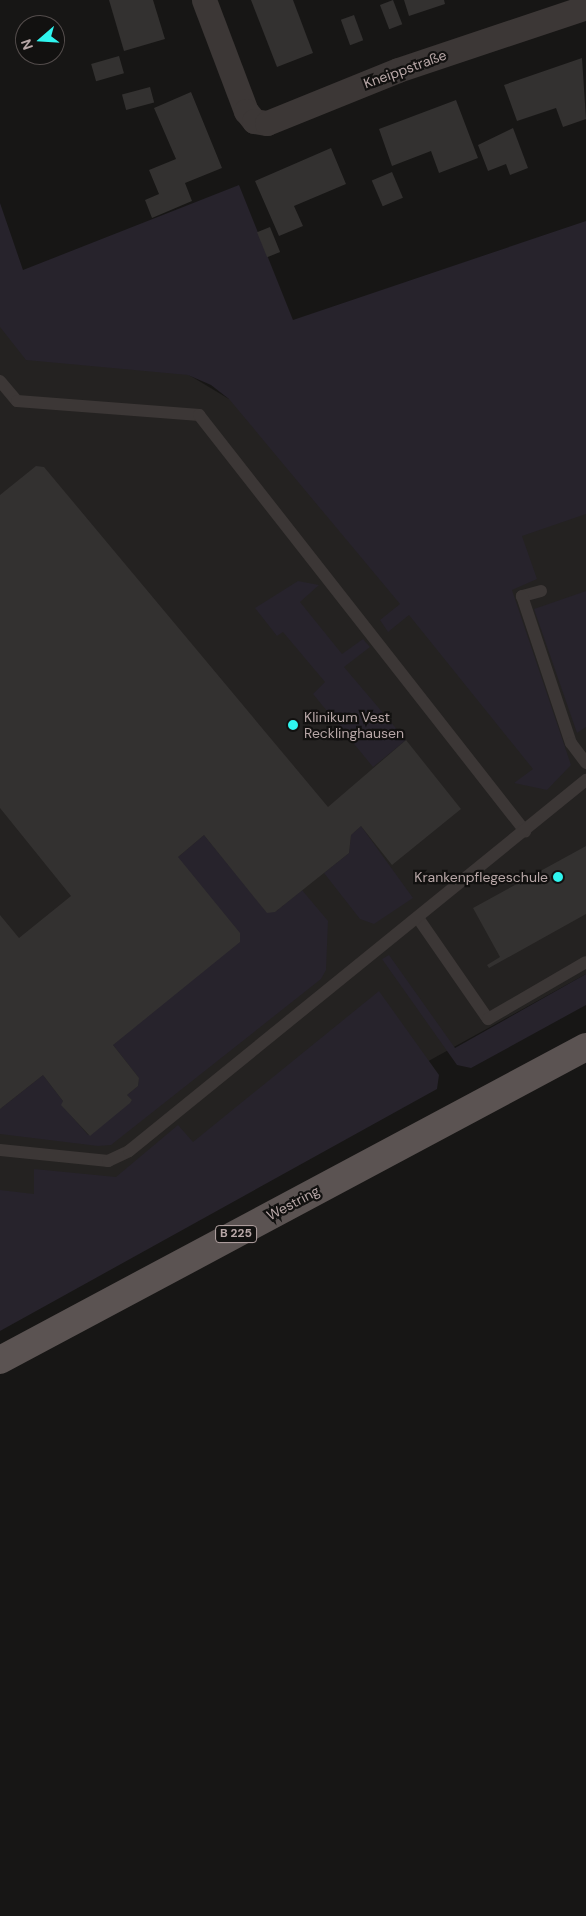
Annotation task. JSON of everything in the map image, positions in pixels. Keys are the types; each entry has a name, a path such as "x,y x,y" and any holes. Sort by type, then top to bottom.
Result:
{"main road":[{"name":"Westring","path":"0,1360 586,1047"}],"street":[{"name":"Kneippstraße","path":"204,0 249,116 267,123 398,70 586,8"}],"lane":[{"path":"0,381 17,401 199,415 524,831"},
{"path":"541,591 522,596 571,743 586,763"},
{"path":"0,1150 108,1161 129,1151 586,780"},
{"path":"418,918 488,1019 586,962"}],"shaded area":[{"path":"239,185 293,320 586,221 586,514 522,536 537,579 512,590 571,765 547,790 514,783 533,769 409,615 388,632 380,620 400,604 229,399 211,385 188,375 26,360 0,327 0,203 23,270"},
{"name":"Klinikum Vest Recklinghausen","path":"0,324 189,375 229,399 586,389 586,974 0,1298"},
{"path":"298,581 319,585 300,602 342,654 363,639 370,647 344,667 406,740 373,767 313,694 325,682 283,632 277,636 255,608"},
{"path":"586,591 586,727 577,733 534,609"},
{"path":"361,826 413,898 374,924 360,919 324,873 349,853 351,835"},
{"path":"204,835 267,912 275,912 302,890 328,921 326,970 321,979 111,1145 98,1146 0,1134 0,1109 43,1075 63,1101 62,1105 88,1135 132,1100 127,1095 138,1086 139,1078 113,1045 178,857"},
{"path":"389,955 455,1048 586,974 586,1005 471,1068 457,1065 382,959"},
{"path":"379,991 439,1075 437,1089 0,1331 0,1190 34,1194 34,1169 116,1177 178,1125 193,1142"}],"building":[{"path":"109,0 153,0 165,39 124,51"},
{"path":"251,0 293,0 313,53 277,67"},
{"path":"393,0 402,24 389,29 380,5"},
{"path":"404,0 444,0 445,4 409,16"},
{"path":"354,15 363,40 350,45 341,20"},
{"path":"119,56 124,73 96,81 91,64"},
{"path":"582,58 586,119 563,127 556,108 517,121 504,85"},
{"path":"150,87 154,102 126,110 122,95"},
{"path":"191,92 222,168 185,183 192,201 152,218 145,200 159,194 149,170 176,159 154,108"},
{"path":"456,100 478,158 439,173 431,151 392,166 379,129"},
{"path":"513,128 528,168 510,175 506,164 488,171 478,145"},
{"path":"331,148 346,184 294,206 303,226 279,236 255,181"},
{"path":"392,172 403,198 383,206 372,181"},
{"path":"270,227 280,252 267,257 257,232"},
{"path":"36,466 44,467 328,807 406,740 461,809 392,865 361,826 351,835 349,853 275,912 267,913 204,835 178,857 240,933 240,942 113,1045 139,1078 138,1086 127,1095 132,1100 130,1103 90,1136 61,1105 63,1101 43,1075 0,1109 0,915 19,938 71,896 0,808 0,495"},
{"name":"Krankenpflegeschule","path":"586,846 586,914 489,968 487,965 500,957 473,908"}],"place":[{"name":"Klinikum Vest Recklinghausen","path":"293,725"},
{"name":"Krankenpflegeschule","path":"558,877"}]}
